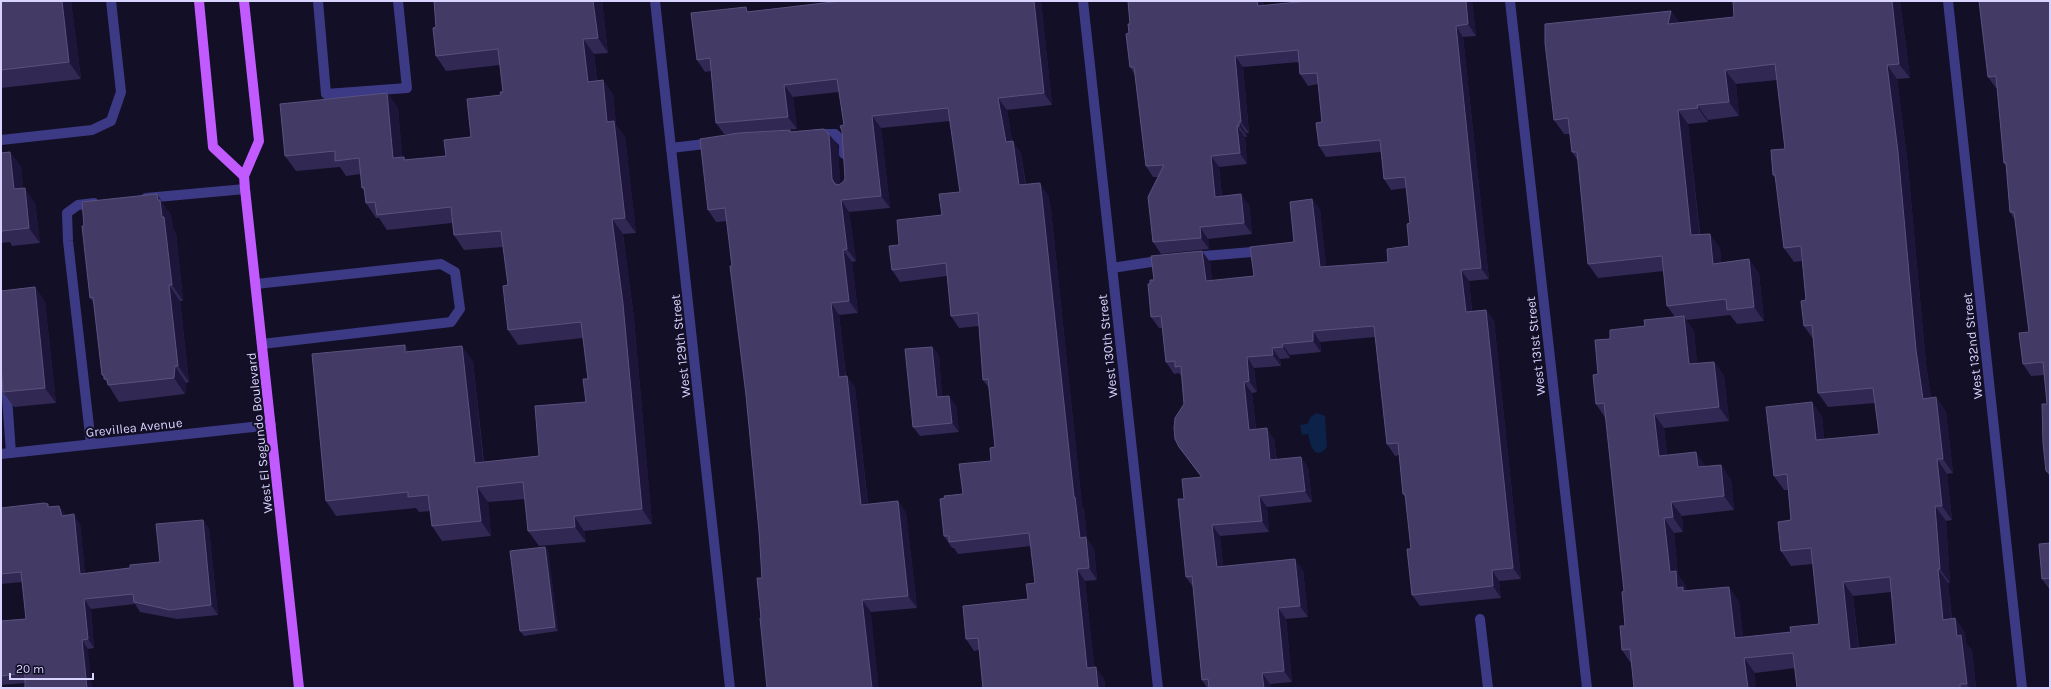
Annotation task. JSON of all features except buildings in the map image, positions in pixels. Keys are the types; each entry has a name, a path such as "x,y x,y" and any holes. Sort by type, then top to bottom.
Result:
{"main road":[{"path":"199,1 213,147 244,176"},
{"name":"West El Segundo Boulevard","path":"244,1 259,141 244,176 245,189 299,688"}],"street":[{"path":"1,140 92,130 111,121 121,92 111,1"},
{"path":"318,1 326,94 406,88 398,1"},
{"name":"West 129th Street","path":"655,1 730,688"},
{"name":"West 130th Street","path":"1083,1 1158,688"},
{"name":"West 131st Street","path":"1510,1 1586,688"},
{"name":"West 132nd Street","path":"1948,1 2022,688"},
{"path":"807,135 835,134 844,143 845,166"},
{"path":"671,148 724,141"},
{"path":"139,199 245,189"},
{"path":"91,444 68,241 67,213 78,205 101,203"},
{"path":"1112,268 1178,258 1264,251"},
{"path":"256,284 441,264 454,272 460,310 450,322 262,344"},
{"path":"5,375 12,453"},
{"name":"Grevillea Avenue","path":"1,454 271,425"},
{"path":"1480,619 1488,688"}],"water":[{"path":"1316,413 1325,416 1327,447 1319,453 1312,447 1308,434 1302,435 1300,425 1307,424 1311,417"}]}
